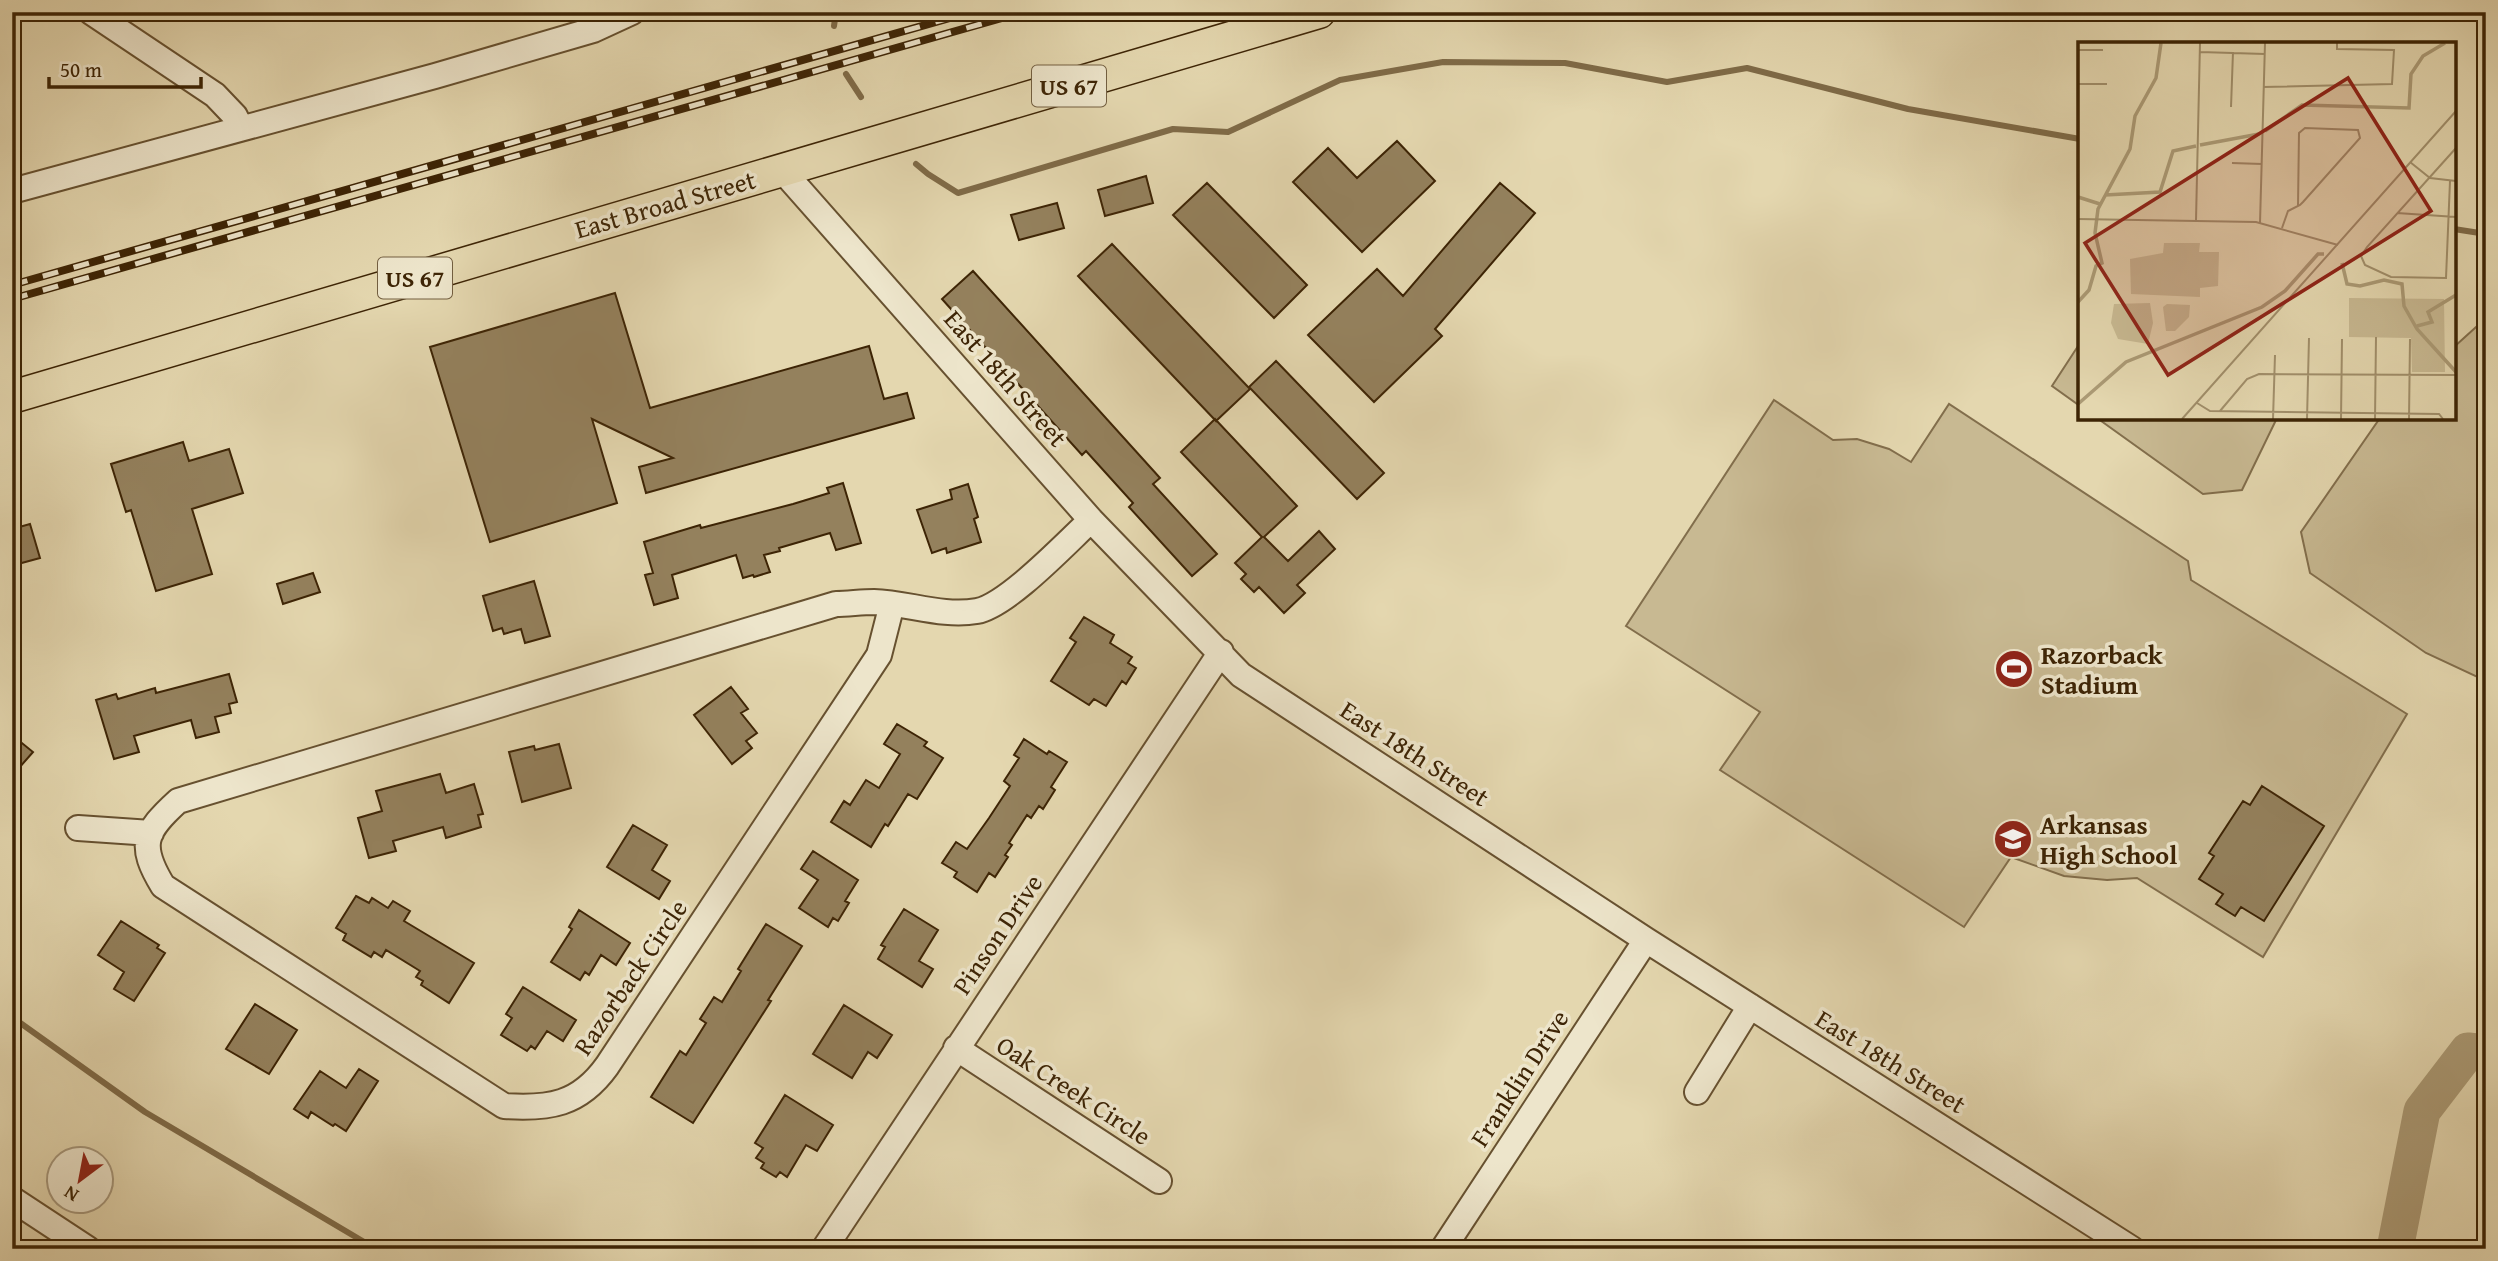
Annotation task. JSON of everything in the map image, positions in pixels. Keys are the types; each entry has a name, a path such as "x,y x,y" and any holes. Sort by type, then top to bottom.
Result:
{"main road":[{"name":"East Broad Street","path":"12,397 1319,12"}],"street":[{"path":"91,12 215,95 225,103 241,128"},
{"path":"12,191 593,30 632,12"},
{"name":"East 18th Street","path":"782,170 1091,520 1241,675 1646,940 2132,1249"},
{"path":"78,828 151,833 156,821 178,800 836,604 873,602 951,612 979,611 1010,593 1091,520"},
{"name":"Razorback Circle","path":"151,833 146,843 151,866 163,886 504,1106 536,1108 572,1098 594,1084 607,1066 812,759 879,655 892,604"},
{"name":"Pinson Drive","path":"824,1249 1221,652"},
{"name":"Franklin Drive","path":"1443,1249 1646,940"},
{"path":"1697,1092 1750,1006"},
{"name":"Oak Creek Circle","path":"956,1048 1159,1181"},
{"path":"12,1199 88,1249"}],"shaded area":[{"path":"2486,318 2486,681 2426,653 2310,573 2301,532 2379,420 2456,420 2456,345"},
{"path":"2078,346 2078,405 2052,386"},
{"name":"Razorback Stadium","path":"1774,400 1833,440 1857,439 1889,449 1911,462 1949,404 2188,561 2191,580 2407,714 2263,957 2137,878 2107,880 2064,876 2011,857 1964,927 1720,770 1760,712 1626,626"},
{"path":"2100,420 2276,420 2242,490 2203,494"}],"building":[{"path":"1397,141 1435,181 1362,252 1293,182 1328,148 1357,178"},
{"path":"1146,176 1153,203 1105,216 1098,190"},
{"path":"1207,183 1307,285 1274,318 1173,215"},
{"path":"1500,183 1535,213 1435,329 1442,336 1374,402 1308,335 1377,269 1403,296"},
{"path":"1057,203 1064,228 1019,240 1011,215"},
{"path":"1112,244 1250,389 1216,421 1078,276"},
{"path":"973,271 1160,478 1153,484 1217,554 1192,576 1129,507 1133,503 1086,451 1082,455 942,299"},
{"path":"615,293 650,408 869,346 884,399 907,393 914,418 646,493 639,467 673,458 592,419 617,503 490,542 430,347"},
{"path":"1276,361 1384,473 1357,499 1249,387"},
{"path":"1215,419 1297,506 1264,537 1288,561 1319,531 1335,549 1297,585 1305,593 1284,613 1259,587 1254,592 1241,579 1246,574 1235,563 1262,537 1181,452"},
{"path":"183,442 189,461 229,449 243,493 192,509 212,574 156,591 131,510 126,512 111,464"},
{"path":"843,483 861,543 836,550 830,533 779,548 780,551 764,555 770,572 754,577 743,578 736,555 672,575 678,598 654,605 645,575 653,573 644,542 700,525 701,528 793,504 829,493 827,488"},
{"path":"968,484 978,517 974,519 981,542 947,553 946,548 932,553 917,510 952,499 950,490"},
{"path":"30,524 40,558 12,563 12,529"},
{"path":"313,573 320,592 283,604 277,584"},
{"path":"534,581 550,636 525,643 521,629 504,634 502,628 493,631 483,596"},
{"path":"1084,617 1114,635 1110,643 1132,657 1128,663 1136,668 1126,684 1122,681 1106,706 1094,699 1089,705 1051,681 1076,642 1070,638"},
{"path":"229,674 237,702 229,704 231,713 215,717 219,732 196,738 191,720 134,736 139,752 114,759 96,700 116,694 118,699 155,688 156,693"},
{"path":"731,687 748,709 741,713 757,733 746,741 752,748 732,764 694,715"},
{"path":"897,724 927,742 924,746 943,758 917,799 908,794 871,847 831,822 844,801 850,805 866,780 879,788 900,754 884,744"},
{"path":"12,735 33,752 12,776"},
{"path":"1024,739 1047,754 1049,751 1067,762 1051,787 1055,790 1043,809 1039,806 1031,818 1027,815 1009,843 1012,845 1005,855 1008,857 995,877 989,873 977,892 954,877 957,872 942,863 956,842 967,849 989,818 1010,786 1004,781 1019,758 1014,755"},
{"path":"559,744 571,788 522,802 509,752 534,746 535,750"},
{"path":"440,774 446,793 474,784 483,814 478,815 481,827 446,838 443,827 393,841 396,851 369,858 358,818 382,811 376,791"},
{"path":"2262,786 2324,826 2264,921 2241,907 2235,916 2216,904 2223,894 2199,879 2214,856 2209,853 2243,801 2250,805"},
{"path":"633,825 667,845 652,870 670,881 659,899 607,867"},
{"path":"813,851 858,880 845,901 849,903 838,921 833,918 828,927 799,908 818,880 801,869"},
{"path":"356,896 369,903 372,898 388,908 393,901 410,911 404,921 474,963 449,1003 421,985 423,981 416,977 420,971 386,950 382,957 374,952 371,957 343,940 346,934 336,928"},
{"path":"904,909 938,930 919,961 933,969 922,987 878,959 885,947 881,945"},
{"path":"579,910 630,943 616,965 601,955 589,975 585,972 580,980 551,962 572,929 569,927"},
{"path":"121,921 159,945 157,948 165,953 134,1001 114,989 124,972 98,955"},
{"path":"766,924 802,946 768,1000 771,1001 693,1123 651,1097 680,1051 686,1055 706,1023 700,1019 714,997 722,1002 741,971 738,969"},
{"path":"523,987 576,1020 563,1041 547,1031 535,1049 531,1046 527,1051 501,1035 512,1018 506,1014"},
{"path":"255,1004 297,1030 269,1074 226,1049"},
{"path":"844,1005 892,1035 877,1058 868,1052 852,1078 813,1054"},
{"path":"359,1069 378,1081 346,1131 311,1112 308,1118 294,1109 320,1071 346,1088"},
{"path":"785,1095 833,1125 817,1151 806,1145 787,1177 780,1172 776,1177 761,1168 764,1163 756,1158 763,1148 755,1143"}],"waterway":[{"path":"834,26 836,12"},
{"path":"916,164 958,193 1173,129 1228,132 1340,80 1443,62 1565,63 1667,82 1747,68 1908,109 2078,139"},
{"path":"846,74 861,97"},
{"path":"2456,229 2486,234"},
{"path":"12,1017 145,1112 376,1249"},
{"path":"2395,1249 2422,1111 2468,1051 2486,1053"}],"railway":[{"path":"12,285 971,12"},
{"path":"12,299 1023,12"}],"place":[{"name":"Razorback Stadium","path":"2014,669"},
{"name":"Arkansas High School","path":"2013,839"}]}
